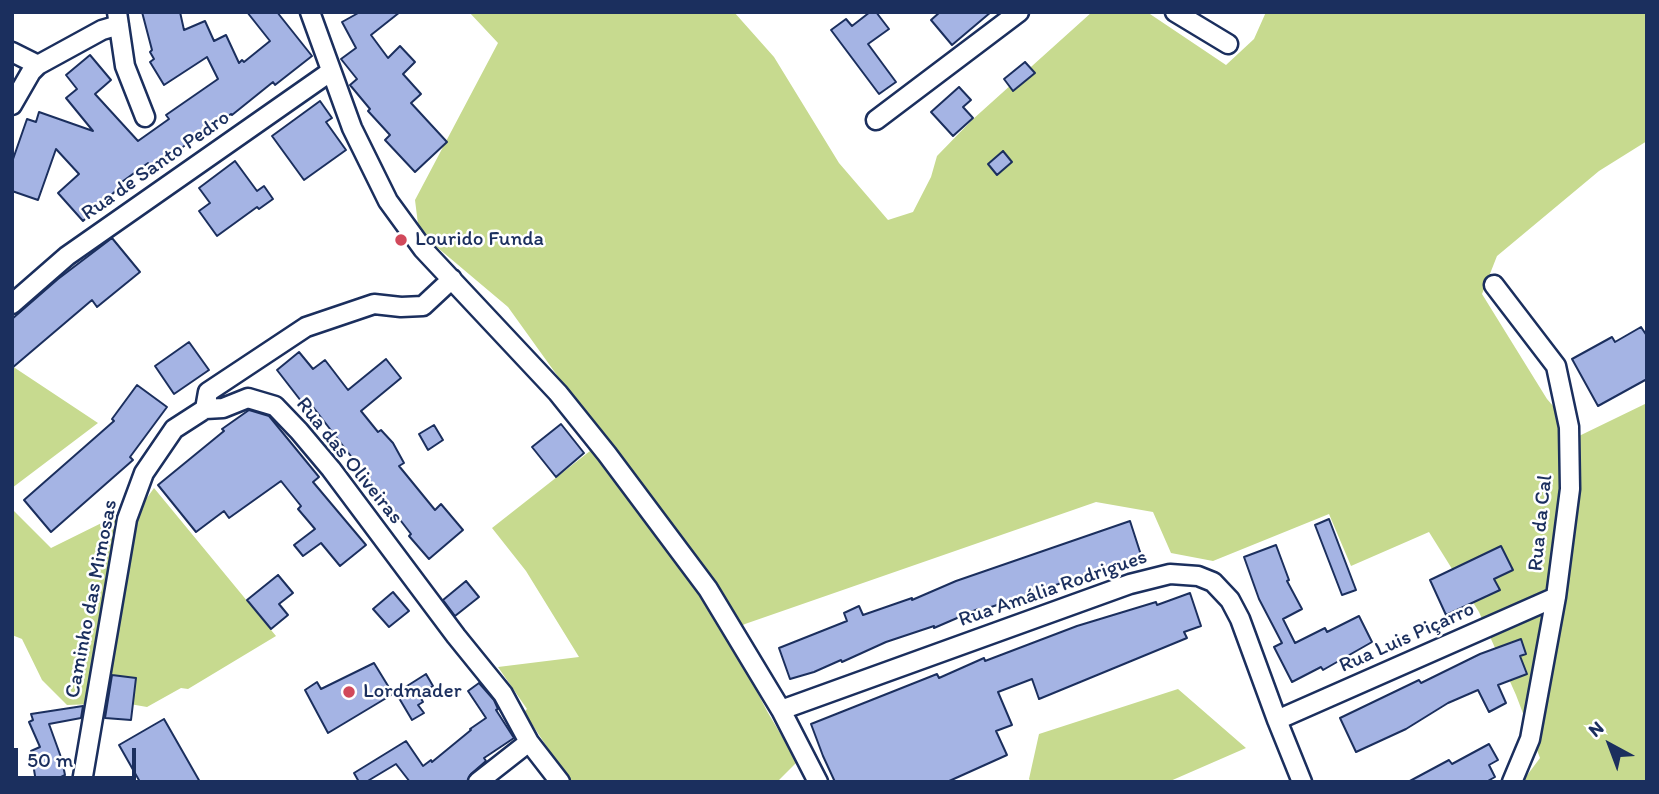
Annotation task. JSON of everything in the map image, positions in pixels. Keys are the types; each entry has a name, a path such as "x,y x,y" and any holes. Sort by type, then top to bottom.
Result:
{"street":[{"path":"310,12 352,128 388,201 423,249 558,393 708,589 781,709 818,782"},
{"path":"876,120 1019,12"},
{"path":"1175,12 1228,44"},
{"path":"12,105 38,65 118,19 125,65 145,117"},
{"path":"12,52 38,65"},
{"name":"Rua de Santo Pedro","path":"12,304 67,256 330,72"},
{"path":"205,409 208,392 306,327 374,304 423,306 452,279"},
{"name":"Rua da Cal","path":"1494,285 1556,366 1569,426 1570,489 1556,597 1530,739 1512,782"},
{"name":"Rua das Oliveiras","path":"205,409 223,408 247,398 275,406 299,431 503,694 529,742 560,782"},
{"name":"Caminho das Mimosas","path":"82,782 127,519 144,473 174,429 205,409"},
{"name":"Rua Amália Rodrigues","path":"781,709 1130,584 1170,573 1198,576 1213,582 1230,600 1240,619 1302,782"},
{"name":"Rua Luis Piçarro","path":"1277,720 1556,597"},
{"path":"478,782 529,742"}],"green space":[{"path":"469,12 734,12 774,57 839,163 888,220 913,212 931,177 937,156 972,120 1092,12 1147,12 1226,65 1254,39 1266,12 1647,12 1647,141 1599,171 1497,256 1482,294 1547,399 1579,436 1647,403 1647,782 1522,782 1540,758 1516,695 1479,612 1429,532 1351,566 1329,514 1213,561 1171,553 1153,512 1096,502 745,624 727,634 797,762 777,782 570,782 524,712 527,709 498,667 579,657 526,571 492,528 590,451 592,424 508,307 419,232 415,200 498,43"},
{"path":"12,366 98,423 12,488"},
{"path":"154,488 276,636 188,689 181,688 147,707 124,703 67,705 42,680 22,639 12,635 12,509 51,548 144,502"},
{"path":"1178,689 1246,748 1168,782 1031,782 1029,779 1039,734"}],"building":[{"path":"142,12 180,12 184,30 205,21 214,41 226,35 239,63 270,41 247,12 277,12 312,56 153,170 148,163 119,184 121,186 83,221 58,193 79,174 56,149 38,200 12,191 12,162 27,119 36,122 39,112 93,131 66,98 77,89 66,75 90,55 111,80 95,94 138,141 169,119 166,115 218,79 207,57 164,85 150,62 154,59 150,52 152,50"},
{"path":"360,12 400,12 371,35 388,58 400,46 415,62 403,74 421,94 411,103 447,142 415,172 385,140 390,135 368,111 370,109 350,85 357,79 341,59 356,48 342,22"},
{"path":"870,12 876,12 889,29 868,44 896,82 879,94 831,30 846,19 852,26"},
{"path":"940,12 991,12 952,45 931,20"},
{"path":"1025,62 1035,73 1013,91 1004,79"},
{"path":"959,87 971,100 963,107 973,118 953,136 931,112"},
{"path":"320,101 332,118 326,122 346,150 304,180 272,136"},
{"path":"1003,151 1012,162 997,175 988,164"},
{"path":"235,161 257,191 264,186 273,199 259,209 257,207 217,236 199,211 210,203 199,188"},
{"path":"112,238 140,272 97,307 92,300 12,368 12,319 58,279"},
{"path":"1641,327 1647,336 1647,379 1598,406 1572,359 1612,337 1615,342"},
{"path":"189,342 209,370 174,394 155,366"},
{"path":"299,352 313,369 325,360 348,390 386,359 401,378 361,411 378,432 381,430 393,443 404,463 399,466 435,510 441,504 463,530 429,559 313,407 308,410 277,370"},
{"path":"137,385 167,407 130,457 133,460 51,532 24,500 114,421 112,419"},
{"path":"249,410 269,416 319,477 313,482 366,545 340,566 321,543 303,556 294,545 315,529 298,509 301,506 281,481 229,518 224,511 196,532 158,485 224,431 222,429"},
{"path":"561,424 584,453 556,477 532,447"},
{"path":"434,425 443,440 428,450 419,434"},
{"path":"1329,519 1356,590 1342,595 1315,525"},
{"path":"1130,521 1141,555 1016,599 1018,604 999,610 997,605 979,611 978,609 934,628 886,642 842,662 841,660 790,679 779,648 847,621 844,613 859,606 863,615 912,600 956,581"},
{"path":"1276,545 1289,580 1287,581 1302,609 1283,619 1295,643 1325,628 1327,632 1359,616 1372,642 1323,670 1321,667 1292,682 1274,647 1282,643 1259,599 1244,557"},
{"path":"1501,546 1513,570 1494,579 1500,590 1446,615 1430,580"},
{"path":"278,575 293,593 279,604 288,615 271,629 247,600"},
{"path":"466,581 479,597 455,616 443,600"},
{"path":"393,592 409,611 389,627 373,609"},
{"path":"1190,593 1201,626 1184,632 1187,638 1039,699 1032,679 998,692 1012,725 996,731 1007,755 947,782 835,782 811,724 937,674 939,678 984,658 985,661 1077,626 1156,602 1157,605"},
{"path":"1521,639 1526,654 1520,656 1527,674 1498,685 1506,703 1489,712 1478,690 1448,703 1406,729 1356,752 1340,718 1419,680 1421,683 1480,654"},
{"name":"Lordmader","path":"374,663 393,694 328,733 305,690 317,682 321,689"},
{"path":"426,674 433,686 419,695 423,702 418,705 424,713 412,720 396,693"},
{"path":"112,675 136,678 131,720 105,718"},
{"path":"479,683 494,700 498,709 496,710 514,738 484,758 486,761 471,774 467,782 410,782 396,764 366,782 359,782 354,773 406,741 423,766 431,760 432,762 486,718 468,691"},
{"path":"83,706 81,718 49,724 65,775 57,779 57,782 36,782 31,751 40,747 29,722 33,720 31,714"},
{"path":"164,719 200,782 140,782 119,745"},
{"path":"1489,744 1498,760 1489,765 1495,777 1486,782 1408,782 1449,760 1452,764"}],"place":[{"name":"Lourido Funda","path":"401,240"},
{"name":"Lordmader","path":"349,692"}]}
